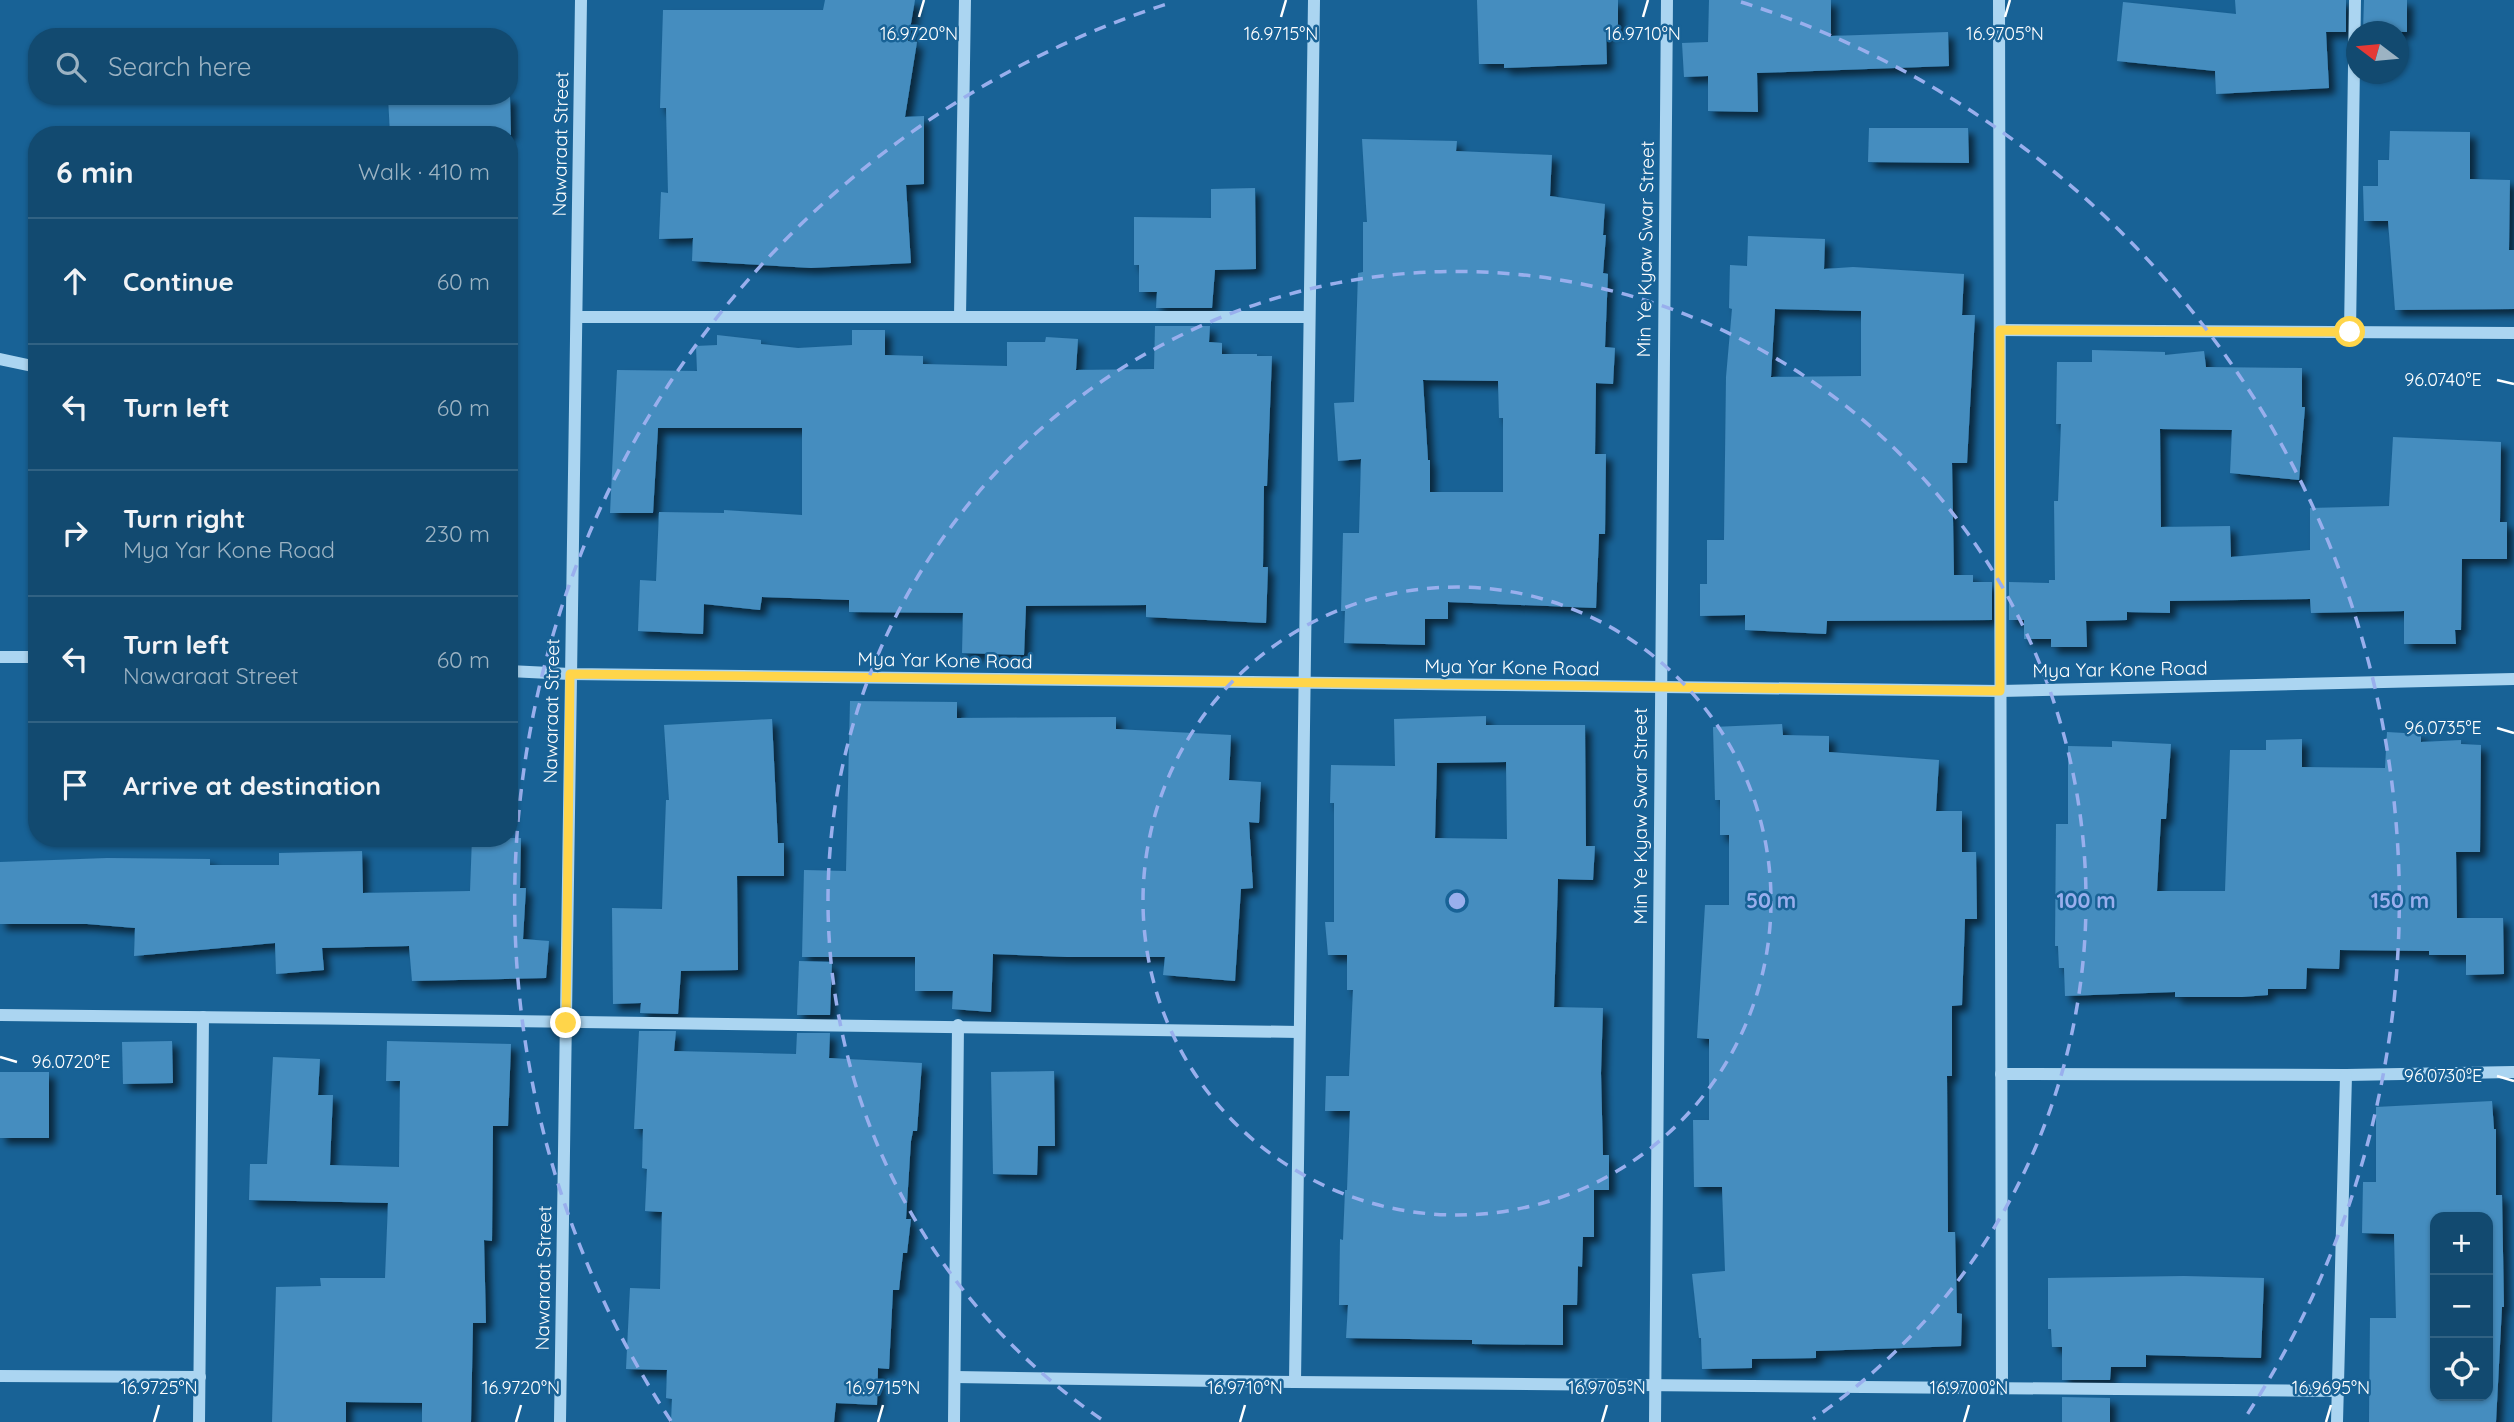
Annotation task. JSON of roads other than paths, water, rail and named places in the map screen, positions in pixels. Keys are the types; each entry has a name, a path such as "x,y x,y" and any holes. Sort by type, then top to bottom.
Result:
{"street":[{"name":"Nawaraat Street","path":"560,1422 581,0"},
{"path":"960,317 965,0"},
{"path":"1295,1382 1314,0"},
{"name":"Min Ye Kyaw Swar Street","path":"1655,1422 1667,0"},
{"path":"1999,0 2002,1388"},
{"path":"2350,332 2355,0"},
{"path":"577,317 1309,317"},
{"path":"2000,330 2514,333"},
{"path":"0,359 28,365"},
{"path":"0,657 28,657"},
{"name":"Mya Yar Kone Road","path":"518,671 1303,684 2000,691 2514,679"},
{"path":"0,1015 958,1025 1299,1032"},
{"path":"199,1422 203,1017"},
{"path":"954,1422 958,1025"},
{"path":"2001,1074 2346,1075 2514,1072"},
{"path":"2337,1422 2346,1075"},
{"path":"0,1376 200,1377"},
{"path":"955,1377 2337,1391"}]}
